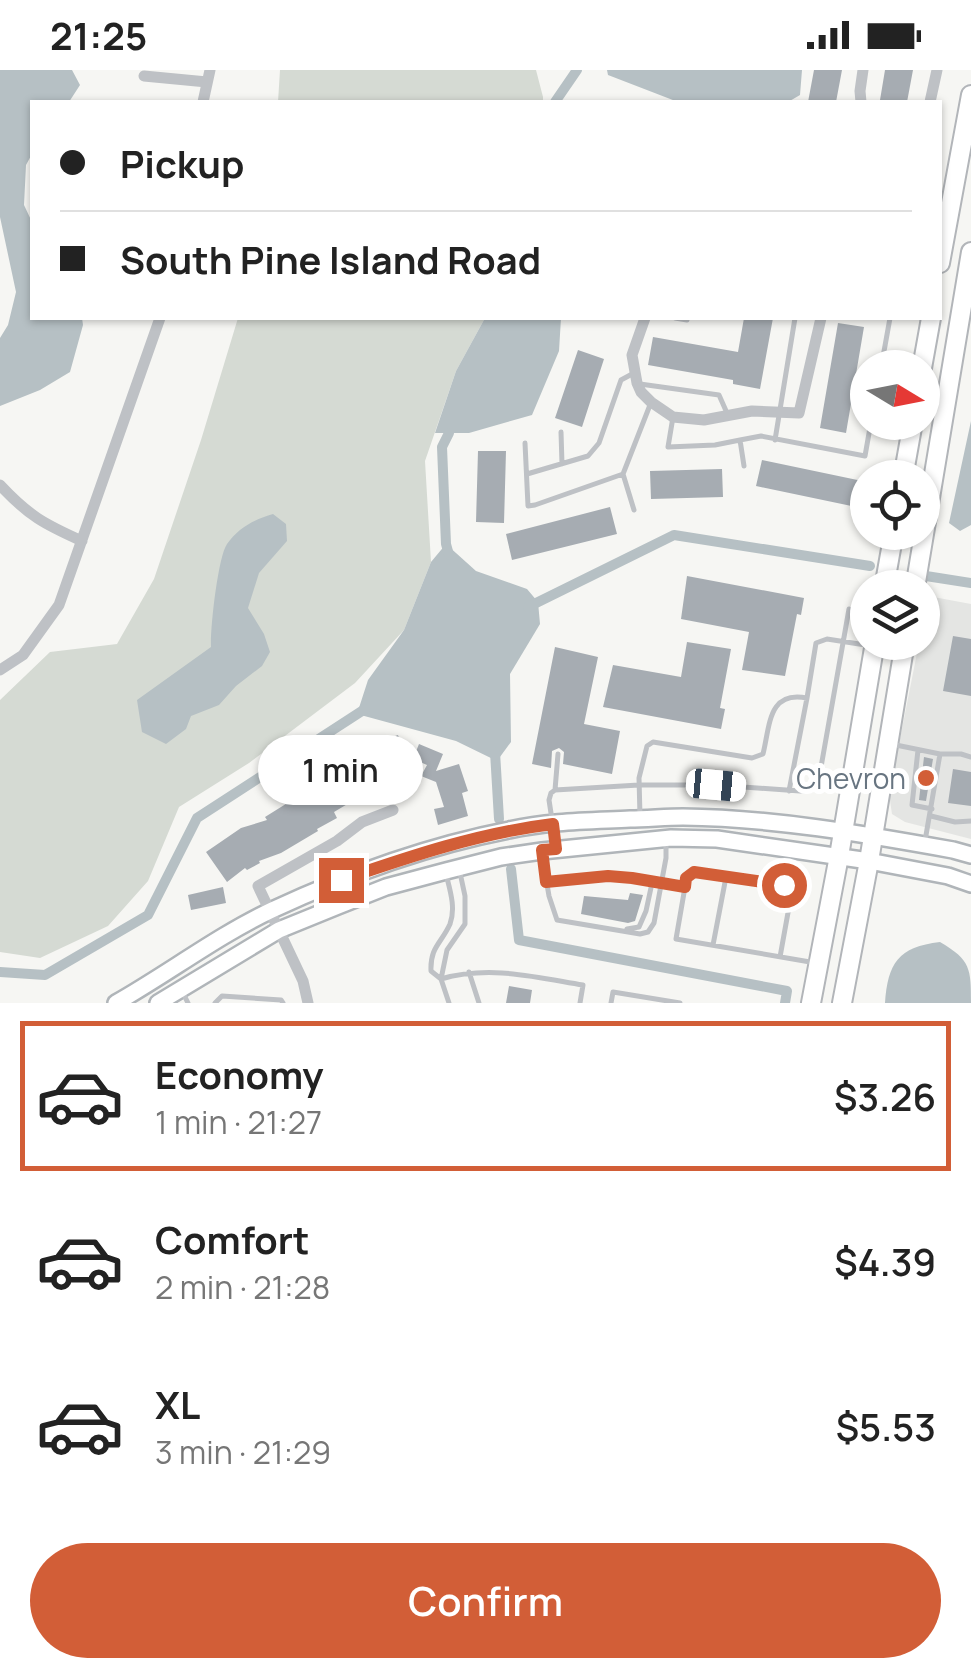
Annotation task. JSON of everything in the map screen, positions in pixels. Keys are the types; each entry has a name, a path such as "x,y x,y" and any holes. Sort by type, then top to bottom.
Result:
{"main road":[{"path":"942,248 971,95"},
{"path":"917,570 971,252"},
{"path":"925,350 931,320"},
{"path":"811,1003 872,660"},
{"path":"842,1003 902,660"},
{"path":"116,1003 219,938 271,911 402,858 494,833 553,824 682,817 844,831 971,855"},
{"path":"158,1003 184,996 279,930 386,887 500,857 666,838 717,839 869,861 971,884"}],"street":[{"path":"861,100 863,70"},
{"path":"930,100 937,70"},
{"path":"144,76 208,76"},
{"path":"942,253 971,252"},
{"path":"0,670 23,655 59,605 159,320"},
{"path":"643,320 632,355 641,392 673,417 704,420 752,410 799,413 821,320"},
{"path":"0,485 24,511 82,540"},
{"path":"308,1003 303,981 258,886 337,841 362,822 393,810"}],"lane":[{"path":"776,440 795,320"},
{"path":"884,350 890,320"},
{"path":"526,474 588,456 598,443 621,380 636,378 719,395 728,416"},
{"path":"634,510 624,474 651,402"},
{"path":"673,417 668,447 715,445 760,436 865,456 868,440"},
{"path":"560,432 562,464"},
{"path":"740,440 744,466"},
{"path":"525,443 528,506 624,474"},
{"path":"555,790 716,785 811,790 818,784 850,608"},
{"path":"788,790 816,643 827,638 850,643"},
{"path":"640,819 639,785 646,746 654,742 752,758 762,754 775,705 794,695 807,698"},
{"path":"888,744 971,758"},
{"path":"918,750 920,760 912,805 955,822 971,821"},
{"path":"558,754 555,790 550,800 553,824 546,882 557,920 640,934 648,932 654,924 666,838"},
{"path":"924,844 940,754"},
{"path":"450,1003 440,979 430,971 430,959 451,922 452,869"},
{"path":"440,979 447,950 464,924 465,896 452,869"},
{"path":"780,957 791,896 787,886 694,872 686,878 676,939 818,964"},
{"path":"546,882 608,876 685,887"},
{"path":"713,945 726,877"},
{"path":"614,930 640,927 652,882"},
{"path":"440,979 469,972 502,972 583,986 580,1003"},
{"path":"469,972 478,1003"},
{"path":"611,1003 613,992 680,1003"},
{"path":"215,1003 222,996 283,1003"}],"shaded area":[{"path":"0,70 72,70 80,85 70,100 30,100 30,158 26,165 24,205 30,218 30,320 82,320 83,325 70,372 40,390 0,406 0,338 8,325 16,292 0,217"},
{"path":"280,70 536,70 543,97 543,100 278,100"},
{"path":"607,70 802,70 800,95 791,100 673,100 608,75"},
{"path":"237,320 484,320 456,371 425,461 431,562 404,630 355,683 249,763 179,807 148,881 108,926 40,958 0,952 0,700 50,652 117,644 154,579"},
{"path":"484,320 561,320 559,351 532,415 469,433 435,433 456,371"},
{"path":"971,421 971,525 960,531 949,523"},
{"path":"273,514 286,524 287,541 259,573 248,608 270,652 262,666 219,705 191,716 186,729 166,744 142,732 137,700 211,647 213,610 227,544 247,525"},
{"path":"446,544 476,571 527,589 538,602 540,624 510,674 511,742 497,761 456,741 357,714 368,680 404,630 431,562"},
{"path":"940,598 971,604 971,839 905,822 892,814 889,794 916,660 940,660"},
{"path":"940,942 967,966 971,1003 885,1003 889,977 898,959 914,948"}],"building":[{"path":"814,70 842,70 836,100 808,100"},
{"path":"885,70 913,70 907,100 880,100"},
{"path":"744,320 773,320 760,389 733,384 733,380 648,365 653,337 738,352"},
{"path":"838,323 864,327 860,350 850,350 846,433 820,428"},
{"path":"578,350 604,359 582,427 555,418"},
{"path":"478,451 506,451 504,523 476,522"},
{"path":"762,460 850,478 850,506 756,486"},
{"path":"722,469 723,497 651,499 650,471"},
{"path":"610,507 617,534 512,560 506,534"},
{"path":"687,576 804,598 801,615 797,614 785,676 742,670 749,632 681,619"},
{"path":"953,636 971,639 971,696 943,691"},
{"path":"687,642 731,649 720,708 725,709 721,729 603,707 613,665 681,677"},
{"path":"555,647 598,657 584,724 620,731 612,774 563,764 564,752 559,748 552,751 551,768 532,764"},
{"path":"398,735 410,773 395,775 370,787 371,790 334,812 337,818 318,831 245,868 227,882 206,852 241,828 267,820 265,817 323,779 320,774 359,752 357,748"},
{"path":"419,744 443,754 436,771 459,764 468,791 462,793 468,816 438,825 434,809 444,807 436,782 421,776 427,765 413,759"},
{"name":"Chevron","path":"924,757 933,759 926,801 919,800"},
{"path":"953,769 971,772 971,806 948,803"},
{"path":"223,887 226,903 191,910 188,895"},
{"path":"630,893 643,895 635,921 581,914 584,896 628,900"},
{"path":"509,986 532,990 530,1003 506,1003"}],"waterway":[{"path":"556,100 577,70"},
{"path":"449,433 442,447 449,555"},
{"path":"528,607 674,535 870,566"},
{"path":"940,578 971,583"},
{"path":"0,972 45,975 148,915 197,818 365,709"},
{"path":"495,752 499,819"},
{"path":"511,869 519,940 787,991 785,1003"}],"place":[{"name":"Chevron","path":"926,778"}],"route":[{"path":"341,880 459,841 553,824 556,849 542,850 546,882 608,876 685,887 686,878 694,872 784,885"}]}
